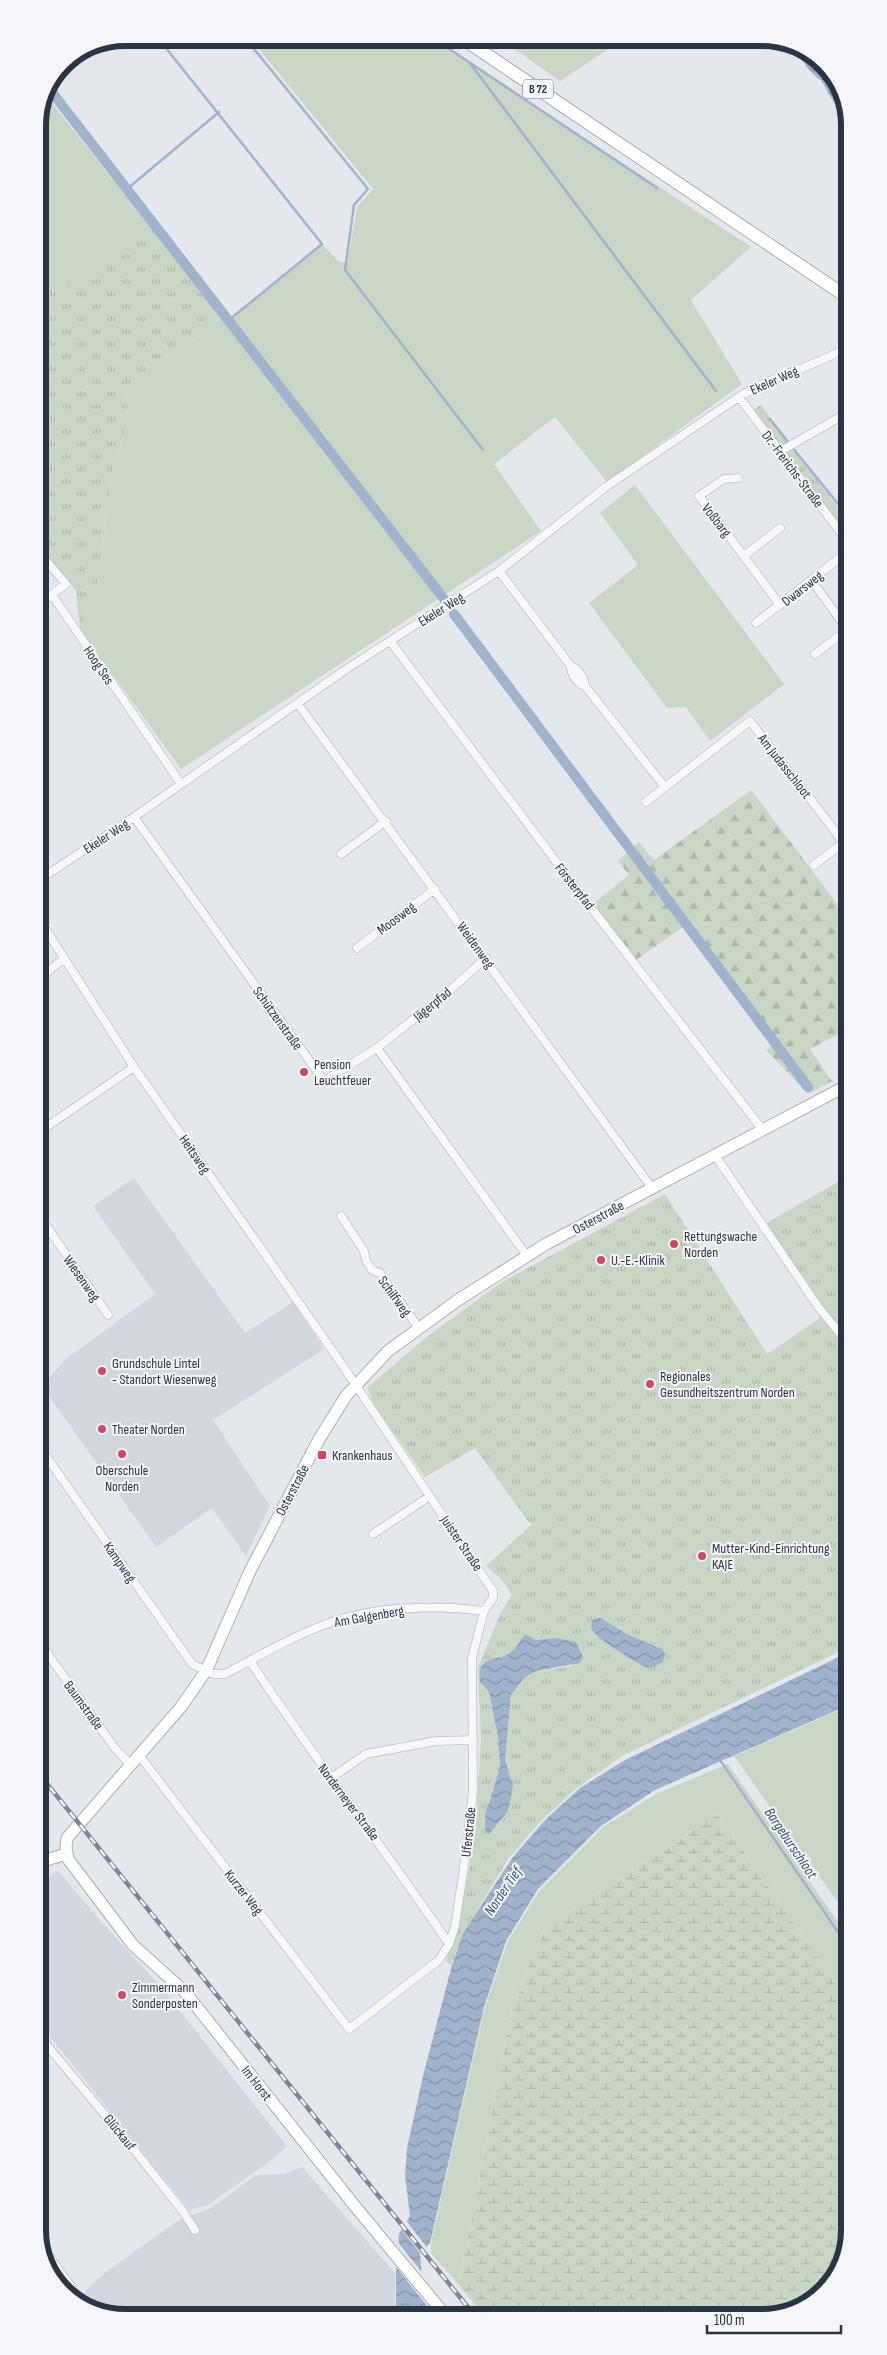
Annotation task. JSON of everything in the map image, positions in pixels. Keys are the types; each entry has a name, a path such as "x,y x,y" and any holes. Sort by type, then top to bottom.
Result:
{"main road":[{"name":"B 72","path":"474,46 841,293"}],"street":[{"name":"Ekeler Weg","path":"46,875 390,641 500,571 607,486 739,396 756,386 828,358 841,350"},
{"name":"Dr.-Frerichs-Straße","path":"739,396 841,533"},
{"path":"780,452 841,416"},
{"name":"Voßbarg","path":"738,478 724,479 699,496 780,605"},
{"path":"744,555 780,528"},
{"name":"Dwarsweg","path":"756,623 841,557"},
{"path":"46,560 66,584 46,599"},
{"path":"500,571 570,665 577,669 585,680 586,686 664,786"},
{"path":"812,581 841,621"},
{"name":"Hoog Ses","path":"52,595 181,784"},
{"path":"815,654 841,634"},
{"name":"Försterpfad","path":"390,641 762,1130"},
{"name":"Weidenweg","path":"298,704 386,821 652,1188"},
{"name":"Am Judasschloot","path":"646,802 664,786 750,721 841,838"},
{"name":"Schützenstraße","path":"134,817 324,1081 376,1048"},
{"path":"341,854 386,821"},
{"path":"814,865 841,847"},
{"name":"Moosweg","path":"357,948 435,888"},
{"name":"Heitsweg","path":"46,931 134,1067 356,1385"},
{"name":"Jägerpfad","path":"376,1048 448,992 486,958"},
{"path":"46,973 63,959"},
{"path":"376,1048 527,1256"},
{"path":"46,1127 134,1067"},
{"name":"Osterstraße","path":"66,1854 70,1833 139,1756 180,1707 206,1671 273,1525 318,1442 356,1385 388,1351 418,1327 527,1256 841,1089"},
{"path":"715,1155 819,1308 841,1335"},
{"name":"Schilfweg","path":"341,1216 364,1251 366,1260 372,1270 380,1274 418,1327"},
{"name":"Wiesenweg","path":"46,1225 108,1315"},
{"name":"Juister Straße","path":"356,1385 493,1591"},
{"name":"Kampweg","path":"46,1455 192,1664 206,1671"},
{"path":"373,1534 430,1496"},
{"name":"Uferstraße","path":"349,2029 439,1960 455,1926 466,1854 472,1790 472,1658 484,1611 493,1598 493,1591"},
{"name":"Am Galgenberg","path":"206,1671 213,1674 226,1674 293,1638 334,1621 374,1613 418,1608 484,1611"},
{"name":"Baumstraße","path":"46,1651 114,1747 130,1764"},
{"name":"Norderneyer Straße","path":"250,1661 288,1718 391,1858 448,1944"},
{"path":"331,1778 366,1754 436,1741 473,1740"},
{"name":"Kurzer Weg","path":"139,1756 349,2029"},
{"path":"46,1860 66,1854"},
{"name":"Im Horst","path":"66,1854 73,1868 133,1945 185,1992 440,2309"},
{"name":"Glückauf","path":"46,2044 141,2158 195,2230"},
{"path":"54,2263 70,2285"}],"shaded area":[{"path":"134,1178 245,1333 293,1302 324,1349 213,1420 270,1506 246,1556 212,1508 156,1547 46,1392 46,1382 66,1359 155,1294 93,1206"},
{"path":"56,1871 59,1872 160,1986 287,2146 273,2159 208,2205 189,2210 46,2031 46,1880"},
{"path":"302,2167 395,2273 395,2309 121,2309 100,2305 82,2294 106,2272 179,2220 211,2208 256,2175 284,2174"}],"green space":[{"path":"257,46 444,46 751,247 691,300 742,384 607,482 555,417 494,464 541,531 181,769 80,629 96,592 113,465 128,423 126,396 222,317 229,320 322,244 340,263 348,261 357,207 373,189"},
{"path":"510,46 613,46 560,81"},
{"path":"50,101 148,224 54,294 46,283 46,121"},
{"path":"148,224 222,317 126,396 128,423 113,465 96,592 80,629 76,590 46,552 46,282 54,293"},
{"path":"761,405 841,512 841,529 753,410"},
{"path":"635,485 784,684 710,741 686,707 667,708 589,603 638,565 600,513"},
{"path":"751,790 841,909 841,1033 810,1049 832,1081 808,1094 766,1050 776,1042 686,925 633,962 590,906 629,875 618,861 639,842 654,860"},
{"path":"841,1180 841,1651 622,1756 577,1788 541,1821 509,1858 463,1933 451,1965 446,1962 459,1923 475,1837 481,1740 478,1668 500,1614 512,1595 501,1579 486,1566 531,1525 475,1448 425,1477 375,1406 367,1388 424,1339 502,1282 665,1194 767,1354 820,1318 767,1223","holes":["601,1618 627,1634 657,1646 665,1653 645,1667 595,1634","525,1634 536,1640 557,1638 572,1666 536,1671 524,1678 511,1695 505,1759 513,1786 507,1813 496,1827 488,1803 500,1767 498,1737 489,1692 480,1682 506,1655 512,1652"]},
{"path":"841,1709 841,1907 734,1756"},
{"path":"728,1764 841,1926 841,1990 717,1814 545,1928 512,2008 459,2285 431,2253 431,2243 485,2007 508,1941 540,1890 603,1827 658,1793"},
{"path":"717,1814 841,1990 841,2229 837,2255 824,2278 814,2289 796,2301 782,2306 761,2309 478,2309 459,2285 512,2008 545,1928"}],"water":[{"path":"798,56 821,73 835,95 840,113 821,80 813,74"},
{"path":"601,1618 627,1634 662,1649 665,1653 663,1662 652,1668 645,1667 608,1644 591,1629 593,1619"},
{"path":"525,1634 536,1640 557,1638 576,1642 583,1657 580,1663 536,1671 524,1678 511,1695 505,1759 513,1786 507,1813 489,1834 485,1832 485,1815 500,1767 498,1737 489,1692 480,1682 481,1667 489,1660 510,1653"},
{"name":"Norder Tief","path":"841,1656 841,1709 655,1790 601,1826 538,1889 506,1941 484,2007 430,2243 420,2254 423,2287 428,2309 396,2309 399,2234 410,2216 405,2175 407,2148 423,2076 452,1965 463,1933 513,1857 545,1820 580,1788 625,1760"}],"pier":[{"path":"405,2219 428,2249 423,2257 400,2227"},
{"path":"396,2240 425,2276 431,2309 429,2309 394,2264"}],"waterway":[{"path":"164,46 322,244 229,320"},
{"path":"252,46 368,189 354,205 345,270 483,450"},
{"path":"445,46 657,188"},
{"path":"469,62 716,391"},
{"path":"53,94 444,599"},
{"path":"50,102 56,98"},
{"path":"127,189 219,112"},
{"path":"770,419 788,442"},
{"path":"792,447 841,508"},
{"path":"454,614 808,1087"},
{"name":"Bargeburschloot","path":"720,1760 841,1936"}],"railway":[{"path":"46,1782 469,2309"}],"place":[{"name":"Pension Leuchtfeuer","path":"304,1072"},
{"name":"Rettungswache Norden","path":"674,1244"},
{"name":"U.-E.-Klinik","path":"601,1260"},
{"name":"Grundschule Lintel - Standort Wiesenweg","path":"102,1371"},
{"name":"Regionales Gesundheitszentrum Norden","path":"650,1384"},
{"name":"Theater Norden","path":"102,1429"},
{"name":"Oberschule Norden","path":"122,1454"},
{"name":"Krankenhaus","path":"322,1455"},
{"name":"Mutter-Kind-Einrichtung KAJE","path":"702,1556"},
{"name":"Zimmermann Sonderposten","path":"122,1995"}]}
